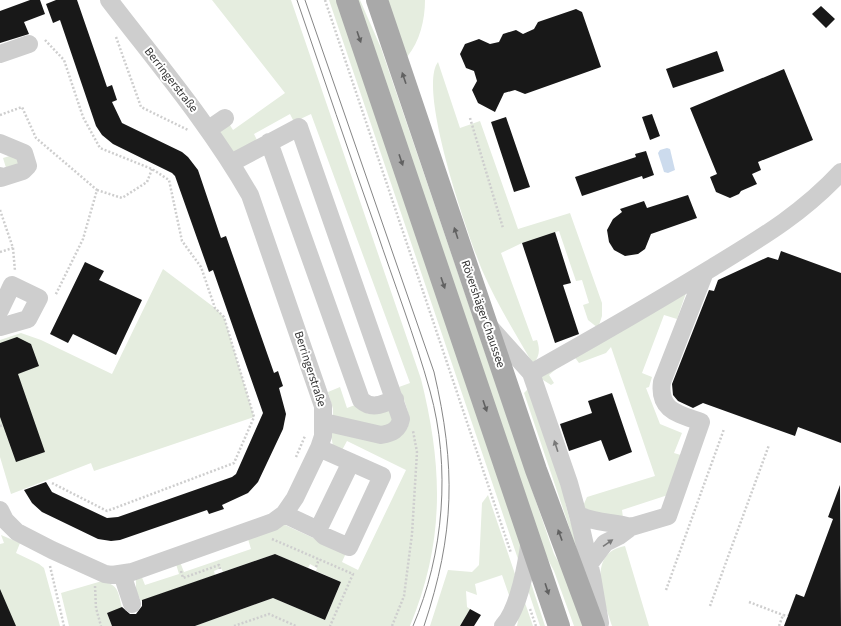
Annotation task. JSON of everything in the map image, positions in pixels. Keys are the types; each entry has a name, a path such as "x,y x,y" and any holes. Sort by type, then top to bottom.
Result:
{"main road":[{"path":"347,0 559,626"},
{"name":"Rövershäger Chaussee","path":"377,0 536,470 594,626"}],"street":[{"name":"Berringerstraße","path":"0,510 5,520 17,532 105,574 122,574 132,572 273,522 284,514 295,498 319,448 324,422 323,406 250,195 209,129 109,0"},
{"path":"0,54 37,42"},
{"path":"209,129 226,118"},
{"path":"231,163 299,127 398,406 400,424 390,434 381,435 324,422"},
{"path":"269,142 361,400 367,405 398,406"},
{"path":"0,143 24,153 28,166 23,171 1,178 0,176"},
{"path":"531,373 614,328 791,218 808,205 841,172"},
{"path":"590,563 605,543 619,536 631,527 668,516 701,422 674,412 663,401 661,392 662,382 705,272"},
{"path":"0,310 12,285 39,298 28,319 0,327"},
{"path":"486,323 531,373 569,483 578,515 590,563 600,626"},
{"path":"284,514 318,530 324,536 349,547 382,476 319,448"},
{"path":"318,530 351,462"},
{"path":"578,515 589,521 617,523 631,527"},
{"path":"505,624 521,583 530,539"},
{"path":"122,574 132,604"}],"path":[{"path":"325,0 536,626"},
{"path":"115,33 141,107 186,128 191,133"},
{"path":"37,42 64,60 83,117 100,148 152,169 169,180 182,242 201,267 215,308 224,316 254,417 234,463 107,511 52,483"},
{"path":"0,115 22,107 36,138 97,190 122,198 147,182 152,169"},
{"path":"470,118 503,228"},
{"path":"39,298 53,300 83,239 97,190"},
{"path":"0,210 14,248 16,267 12,285"},
{"path":"0,252 14,248"},
{"path":"392,626 404,596 412,534 417,452 409,414 398,406"},
{"path":"666,590 724,429"},
{"path":"294,460 307,432"},
{"path":"710,606 769,445"},
{"path":"250,530 353,574 330,626"},
{"path":"52,550 49,564 64,626"},
{"path":"316,567 319,559"},
{"path":"180,568 183,578 219,565 220,569"},
{"path":"94,569 96,608 101,626"},
{"path":"749,602 788,616"},
{"path":"234,626 269,614 296,626"},
{"path":"779,626 783,615"}],"shaded area":[{"path":"212,0 291,0 421,379 433,443 437,504 435,534 430,564 410,626 195,626 273,598 325,620 341,582 316,571 317,568 310,564 308,568 275,554 223,572 221,568 214,571 215,575 141,601 136,591 136,578 141,575 145,585 179,574 176,564 180,562 184,572 251,549 248,539 283,524 346,553 342,562 358,570 406,470 347,441 341,452 333,447 331,434 332,428 393,439 401,435 409,423 409,417 399,387 410,383 311,114 294,122 290,114 254,134 259,144 236,156 220,133 228,122 233,130 285,93"},
{"path":"329,0 340,0 521,534 519,562"},
{"path":"355,0 360,0 381,48 554,554 564,572 584,626 574,626 554,571 540,544"},
{"path":"388,0 425,0 421,30 412,51 407,57"},
{"path":"438,62 460,128 480,121 518,229 570,213 602,303 602,316 598,328 588,320 583,305 589,303 582,280 576,281 559,231 522,243 501,253 533,341 537,340 538,343 538,355 533,364 487,282 456,196 439,131 434,101 433,78"},
{"path":"16,154 20,167 7,171 3,158"},
{"path":"163,269 215,308 224,317 254,417 94,471 91,463 11,494 0,457 0,340 21,333 41,340 112,374"},
{"path":"686,293 677,319 664,315 642,373 652,377 649,387 646,388 660,424 682,433 674,453 684,456 671,494 622,510 623,518 588,514 583,506 587,497 655,476 611,347 606,353 579,363 573,355 549,375 554,383 551,385 540,378 540,373"},
{"path":"340,387 347,408 355,405 366,413 370,414 387,410 395,414 388,430 333,419 333,409 328,392"},
{"path":"528,389 566,495 565,502 570,521 575,524 586,577 524,393"},
{"path":"488,495 515,574 510,598 502,575 475,584 477,595 466,591 467,607 470,609 460,626 430,626 448,570 472,572 479,565 482,503"},
{"path":"1,535 20,543 16,553 44,568 60,626 0,626 0,544 4,543"},
{"path":"625,546 649,626 612,626 605,604 600,579 601,568 605,558 613,550"},
{"path":"102,581 115,587 122,608 107,613 112,626 69,626 61,593"},
{"path":"531,583 545,626 540,626 526,584"},
{"path":"522,600 524,600 533,626 517,626"}],"water":[{"path":"667,148 670,149 675,170 668,173 664,172 658,153 660,150"}],"building":[{"path":"30,0 40,0 45,14 24,22 29,34 0,43 0,11"},
{"path":"56,0 77,0 107,87 112,85 117,100 112,102 122,123 182,152 198,170 221,238 226,236 274,373 278,371 283,386 279,388 286,414 283,429 258,482 248,493 222,505 224,509 209,514 207,510 120,540 111,541 98,539 42,512 32,503 24,490 46,482 52,492 107,518 118,517 232,477 236,474 263,413 213,270 209,272 175,176 172,173 113,144 102,135 96,126 60,20 53,23 46,4"},
{"path":"821,6 835,19 826,28 812,14"},
{"path":"576,9 582,12 601,67 525,94 515,90 504,93 495,112 478,103 472,90 477,81 474,71 466,68 460,54 465,44 479,39 490,44 499,42 503,34 516,30 523,34 534,29 538,22"},
{"path":"717,51 724,71 673,88 666,69"},
{"path":"784,69 813,140 758,162 761,170 752,174 757,184 741,191 739,194 730,198 716,192 710,177 717,174 690,108"},
{"path":"652,114 660,136 650,140 642,117"},
{"path":"506,117 530,187 514,192 491,122"},
{"path":"646,151 654,175 643,179 642,176 582,196 575,177 636,157 635,154"},
{"path":"688,195 697,218 651,234 645,249 638,254 625,256 614,250 609,242 607,230 613,219 622,212 620,209 644,201 647,208"},
{"path":"555,232 571,283 563,285 579,334 555,343 522,243"},
{"path":"781,251 841,273 841,443 798,427 795,436 703,403 693,408 678,401 673,395 672,384 709,290 714,291 718,280 768,257 778,260"},
{"path":"85,262 104,271 99,280 142,300 116,355 73,334 68,343 50,334"},
{"path":"17,337 31,344 39,366 18,374 45,452 16,462 0,417 0,343"},
{"path":"612,393 632,452 609,461 601,440 569,451 560,424 592,413 588,401"},
{"path":"840,485 841,626 784,626 796,594 804,597 833,519 828,517"},
{"path":"275,554 341,582 325,620 273,598 195,626 112,626 107,613 122,607 130,614 136,614 142,606 142,600"},
{"path":"0,589 16,626 0,626"},
{"path":"470,609 481,615 474,626 460,626"}],"tram line":[{"path":"297,0 411,330 430,391 437,420 441,450 442,480 438,540 432,570 413,626"},
{"path":"305,0 434,372 441,406 449,470 447,530 442,560 424,626"}]}
